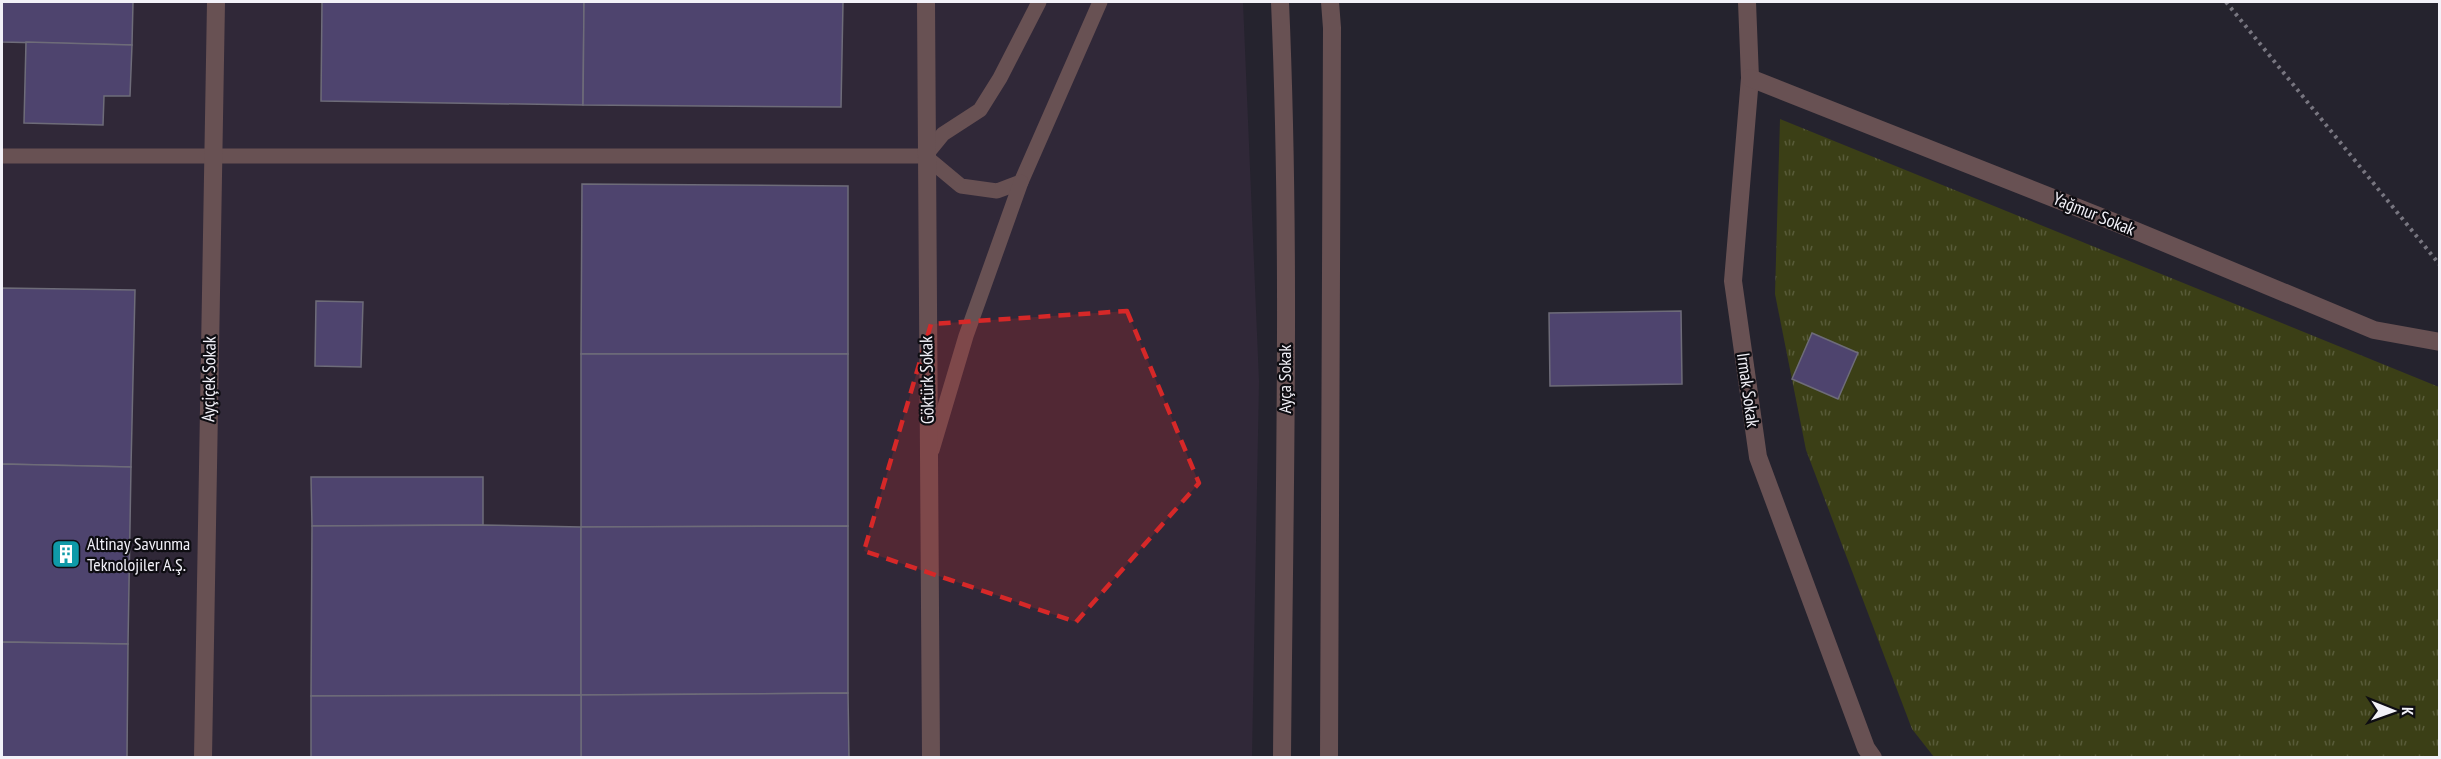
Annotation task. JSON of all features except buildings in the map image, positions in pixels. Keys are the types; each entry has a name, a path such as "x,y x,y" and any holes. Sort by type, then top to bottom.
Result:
{"street":[{"name":"Ayçiçek Sokak","path":"203,758 216,2"},
{"name":"Göktürk Sokak","path":"926,2 931,758"},
{"name":"Ayça Sokak","path":"1280,2 1283,80 1285,384 1282,758"},
{"path":"1329,758 1332,401 1332,28 1330,2"},
{"name":"Irmak Sokak","path":"1747,2 1750,78 1733,281 1758,457 1866,748 1873,758"},
{"name":"Yağmur Sokak","path":"1750,78 2140,232 2374,330 2439,342"}],"lane":[{"path":"926,156 943,134 980,110 1000,78 1039,2"},
{"path":"928,464 966,336 1021,182 1100,2"},
{"path":"2,156 926,156 962,186 997,191 1021,182"}],"path":[{"path":"2226,2 2439,265"}],"highlighted area":[{"path":"1127,311 1199,483 1076,622 864,551 931,324"}],"shaded area":[{"path":"2,2 1243,2 1259,381 1252,757 2,757"}],"green space":[{"path":"1780,119 2439,387 2439,757 1934,757 1912,729 1806,450 1775,294"}],"place":[{"name":"Altinay Savunma Teknolojiler A.Ş.","path":"66,554"}]}
